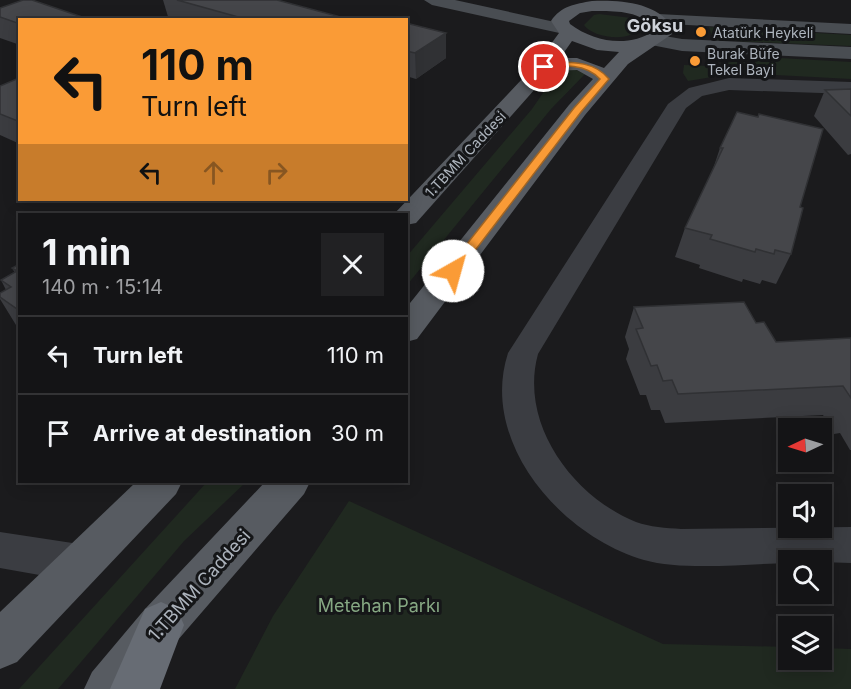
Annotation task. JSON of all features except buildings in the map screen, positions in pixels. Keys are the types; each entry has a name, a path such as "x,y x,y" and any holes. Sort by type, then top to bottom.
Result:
{"highway":[{"path":"135,689 161,626"}],"main road":[{"path":"432,0 519,21 576,16 621,7 658,13 851,29"},
{"path":"545,7 576,16"},
{"path":"408,328 577,110 621,60 663,34 664,27 658,13"},
{"path":"576,16 579,38 603,44 648,42 851,53"},
{"name":"1.TBMM Caddesi","path":"408,215 544,67 576,16"},
{"path":"544,67 553,64 577,64 597,71 605,79"},
{"path":"0,645 161,483"},
{"name":"1.TBMM Caddesi","path":"110,689 161,626 289,483"}],"street":[{"path":"851,88 739,83 709,87 686,97 678,104 523,352 517,369 516,390 519,413 530,444 550,475 578,506 617,532 664,546 851,545"},
{"path":"0,550 79,563"}],"green space":[{"path":"594,15 631,18 639,25 639,28 628,36 603,36 584,25"},
{"path":"709,27 851,35 851,46 713,40"},
{"path":"761,57 851,62 851,79 736,73 688,81 683,73 684,65 708,66"},
{"path":"560,68 574,69 585,74 551,109 408,284 408,255 532,109"},
{"path":"206,483 245,483 184,541 58,689 19,689"},
{"name":"Metehan Parkı","path":"349,501 663,644 778,647 778,670 832,670 832,648 851,649 851,689 235,689 273,616"}],"place":[{"name":"Atatürk Heykeli","path":"701,32"},
{"name":"Burak Büfe Tekel Bayi","path":"695,61"}],"district":[{"name":"Göksu","path":"655,25"}],"route":[{"path":"453,271 577,110 605,79 597,71 577,64 553,64 544,67"}]}
